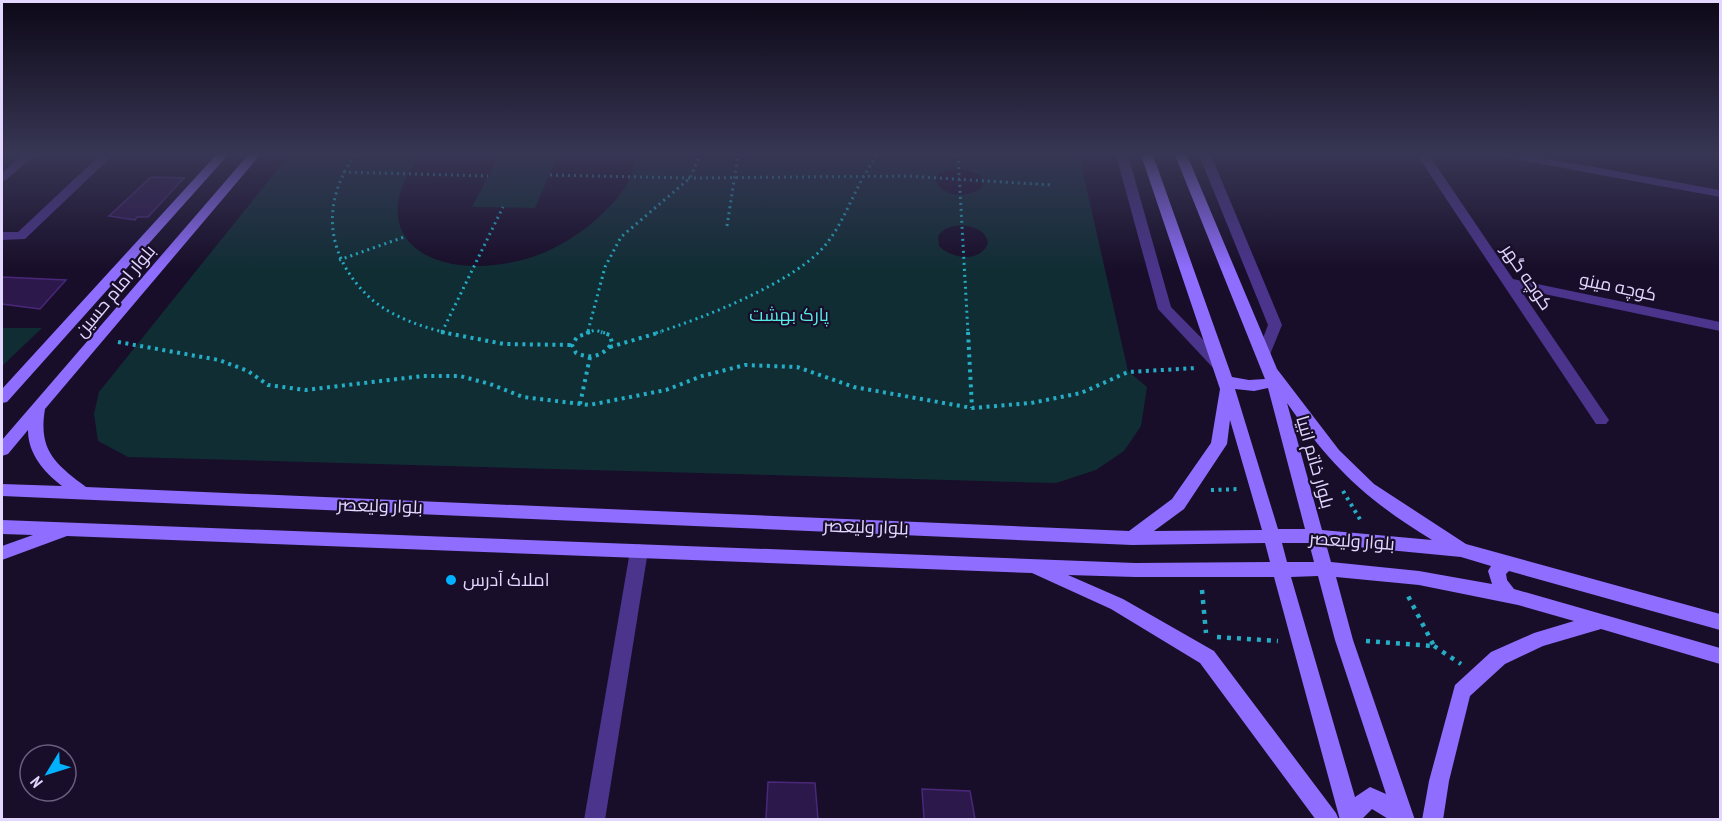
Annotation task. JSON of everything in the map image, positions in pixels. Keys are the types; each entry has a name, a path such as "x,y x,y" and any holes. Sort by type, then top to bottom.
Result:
{"main road":[{"name":"بلوار امام حسین","path":"2,398 187,193"},
{"name":"بلوار امام حسین","path":"2,450 222,193"},
{"path":"1160,193 1225,378 1258,484 1350,818"},
{"name":"بلوار خاتم انبیا","path":"1197,193 1268,368 1317,536 1344,640 1404,817"},
{"path":"1225,378 1244,386 1259,387 1268,368 1319,435 1356,477 1399,510 1461,550"},
{"path":"1132,538 1178,504 1219,444 1225,378"},
{"path":"39,407 34,426 37,445 49,465 83,494"},
{"name":"بلوار ولیعصر","path":"2,490 1132,538 1317,536 1461,550 1720,622"},
{"name":"بلوار ولیعصر","path":"2,526 1135,570 1325,569 1419,578 1509,595 1720,656"},
{"path":"2,553 70,529"},
{"path":"1506,563 1497,571 1497,576 1499,584 1509,595"},
{"path":"1031,566 1117,604 1207,657 1329,819"},
{"path":"1432,819 1439,781 1462,691 1498,658 1529,644 1599,622"},
{"path":"1350,818 1370,797 1404,817"}],"street":[{"path":"2,236 21,236 66,193"},
{"path":"1133,193 1165,309 1225,378"},
{"path":"1221,193 1275,325 1268,368"},
{"name":"کوچه گهر","path":"1449,193 1601,420"},
{"name":"کوچه مینو","path":"1508,282 1720,327"},
{"path":"594,819 639,551"}],"path":[{"path":"333,193 331,205 334,242 344,271 364,295 390,312 442,332 511,343 572,345"},
{"path":"588,331 605,267 621,237 672,193"},
{"path":"727,225 732,193"},
{"path":"572,345 576,353 590,357 602,354 610,347 667,332 715,313 771,285 804,264 827,243 853,193"},
{"path":"961,193 972,408"},
{"path":"442,332 503,207"},
{"path":"339,260 407,236"},
{"path":"572,345 577,337 588,331 606,332 612,339 610,347"},
{"path":"99,338 219,360 248,371 268,385 286,388 305,390 423,376 460,376 490,384 523,398 589,405 666,390 702,376 745,365 797,367 854,387 972,408 1031,403 1081,393 1128,372 1225,378"},
{"path":"580,404 590,357"},
{"path":"1434,646 1479,676"}],"green space":[{"name":"پارک بهشت","path":"258,193 401,193 398,217 402,231 411,244 425,254 444,262 481,266 520,261 560,245 599,217 621,193 1088,193 1128,371 1147,387 1141,426 1124,451 1096,470 1056,483 128,457 98,441 94,414 99,392","holes":["962,225 975,228 985,235 988,243 979,254 958,256 939,246 938,236 946,229"]},
{"path":"479,193 541,193 535,208 472,207"},
{"path":"2,328 42,328 2,366"}],"building":[{"path":"133,193 170,193 148,217 137,217 135,220 109,216"},
{"path":"2,277 66,280 40,309 2,304"},
{"path":"768,782 815,783 818,819 766,819"},
{"path":"922,789 970,791 975,819 924,819"}],"place":[{"name":"املاک آدرس","path":"451,580"}]}
